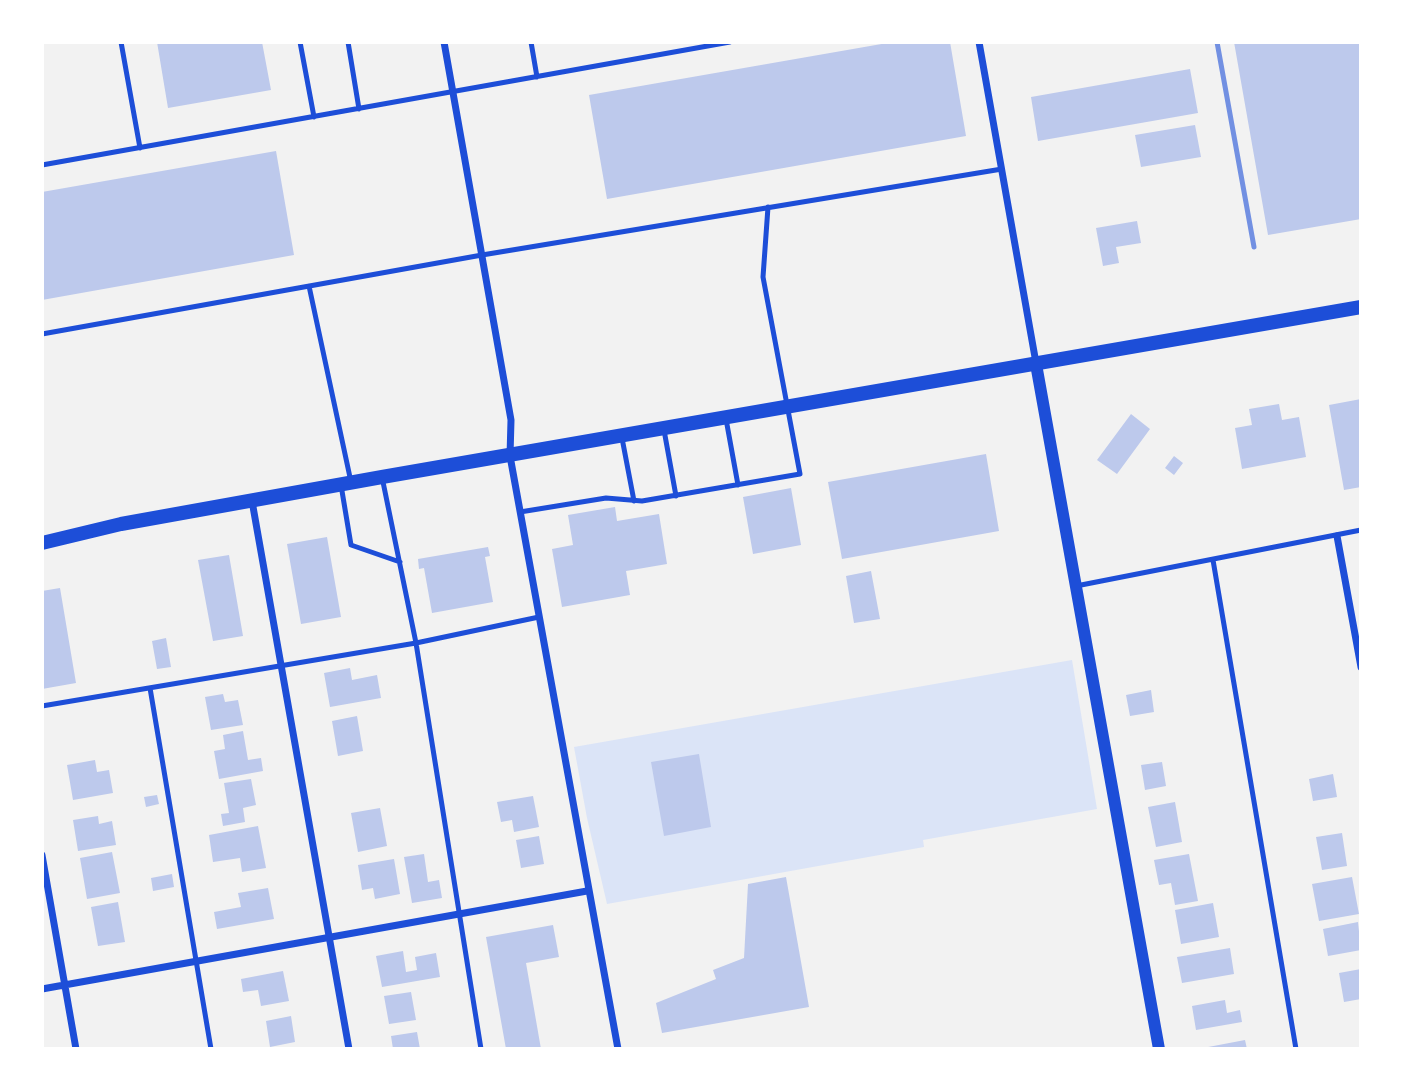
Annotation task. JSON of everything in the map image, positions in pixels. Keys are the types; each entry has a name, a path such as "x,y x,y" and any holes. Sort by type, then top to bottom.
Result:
{"main road":[{"path":"42,543 121,524 382,477 1361,307"}],"street":[{"path":"444,42 511,420 510,456 587,891 618,1049"},
{"path":"979,42 1159,1049"},
{"path":"251,501 349,1049"},
{"path":"1337,536 1361,667"},
{"path":"42,855 76,1049"},
{"path":"42,989 587,891"}],"lane":[{"path":"121,42 140,148"},
{"path":"300,42 314,117"},
{"path":"348,42 359,109"},
{"path":"531,42 537,77"},
{"path":"42,165 730,42"},
{"path":"42,334 482,255 1002,169"},
{"path":"520,512 606,498 634,501 676,496 800,474 763,277 768,207"},
{"path":"309,286 346,485 351,545 400,562"},
{"path":"726,418 738,485"},
{"path":"664,429 676,496"},
{"path":"622,436 634,501"},
{"path":"382,477 416,643 457,885 457,914 481,1049"},
{"path":"1076,586 1361,530"},
{"path":"1213,560 1296,1049"},
{"path":"42,706 416,643 539,617"},
{"path":"150,688 211,1049"}],"shaded area":[{"path":"1072,660 1097,809 923,840 924,847 607,904 574,747"}],"building":[{"path":"157,42 262,42 271,90 168,108"},
{"path":"893,42 950,42 966,136 607,199 589,95"},
{"path":"1234,42 1361,42 1361,219 1268,235"},
{"path":"1190,69 1198,113 1038,141 1031,97"},
{"path":"1195,125 1201,157 1141,167 1135,135"},
{"path":"276,151 294,255 42,300 42,192"},
{"path":"1137,221 1141,243 1116,247 1119,263 1103,266 1096,228"},
{"path":"1361,399 1361,487 1344,490 1329,405"},
{"path":"1279,404 1282,420 1299,417 1306,457 1242,469 1235,428 1252,425 1249,409"},
{"path":"1131,414 1150,429 1117,474 1097,460"},
{"path":"986,454 999,531 842,559 828,482"},
{"path":"1174,456 1183,463 1174,475 1165,468"},
{"path":"791,488 801,545 753,554 743,497"},
{"path":"615,507 617,521 659,514 667,564 626,571 630,595 562,607 552,549 573,545 568,515"},
{"path":"327,537 341,617 301,624 287,544"},
{"path":"488,547 490,556 485,557 493,602 432,613 424,568 419,569 418,559"},
{"path":"229,555 243,636 213,641 198,560"},
{"path":"871,571 880,619 854,623 846,576"},
{"path":"60,588 76,683 42,689 42,591"},
{"path":"166,638 171,667 157,669 152,641"},
{"path":"350,668 352,680 377,675 381,698 330,707 324,673"},
{"path":"1151,690 1154,712 1130,716 1126,695"},
{"path":"223,694 225,702 238,700 243,725 211,730 205,697"},
{"path":"357,716 363,751 338,756 332,721"},
{"path":"243,731 248,760 261,758 263,771 219,779 214,751 225,749 223,735"},
{"path":"699,754 711,827 664,836 651,762"},
{"path":"95,760 97,772 109,770 113,793 73,800 67,765"},
{"path":"1162,762 1166,786 1145,790 1141,765"},
{"path":"1333,774 1337,797 1313,801 1309,779"},
{"path":"251,779 256,805 243,808 245,822 223,826 221,814 229,813 224,783"},
{"path":"157,795 159,804 146,807 144,797"},
{"path":"533,796 539,827 514,832 512,820 501,822 497,802"},
{"path":"1175,802 1182,842 1156,847 1148,807"},
{"path":"380,808 387,846 358,852 351,813"},
{"path":"98,816 99,824 112,821 116,845 78,851 73,820"},
{"path":"258,826 266,868 242,872 240,858 213,862 209,835"},
{"path":"1342,833 1347,866 1322,870 1316,837"},
{"path":"539,836 544,864 521,868 516,840"},
{"path":"112,852 120,893 87,899 80,858"},
{"path":"424,854 428,882 439,880 442,898 412,903 404,857"},
{"path":"1189,854 1198,901 1175,905 1171,883 1159,885 1154,860"},
{"path":"394,859 400,894 375,899 373,888 362,890 358,865"},
{"path":"172,874 174,887 153,891 151,878"},
{"path":"786,877 809,1007 662,1033 656,1003 716,979 713,970 744,958 748,884"},
{"path":"1352,877 1359,914 1319,921 1312,884"},
{"path":"268,888 274,919 217,929 214,912 241,907 238,893"},
{"path":"118,902 125,942 98,946 91,907"},
{"path":"1213,903 1219,937 1181,944 1175,910"},
{"path":"1358,922 1361,950 1328,956 1323,929"},
{"path":"553,925 559,957 526,963 541,1049 506,1049 486,937"},
{"path":"1230,948 1234,974 1182,983 1177,957"},
{"path":"403,951 406,972 417,970 415,957 436,953 440,977 382,987 376,956"},
{"path":"1361,969 1361,999 1344,1002 1339,973"},
{"path":"283,971 289,1001 261,1006 258,990 243,992 241,979"},
{"path":"411,992 416,1020 389,1024 384,996"},
{"path":"1225,1000 1227,1013 1240,1010 1242,1022 1196,1030 1192,1006"},
{"path":"291,1016 295,1042 270,1047 266,1021"},
{"path":"417,1032 420,1049 393,1049 391,1036"},
{"path":"1245,1040 1247,1049 1203,1048"}],"railway":[{"path":"1217,42 1254,247"}]}
